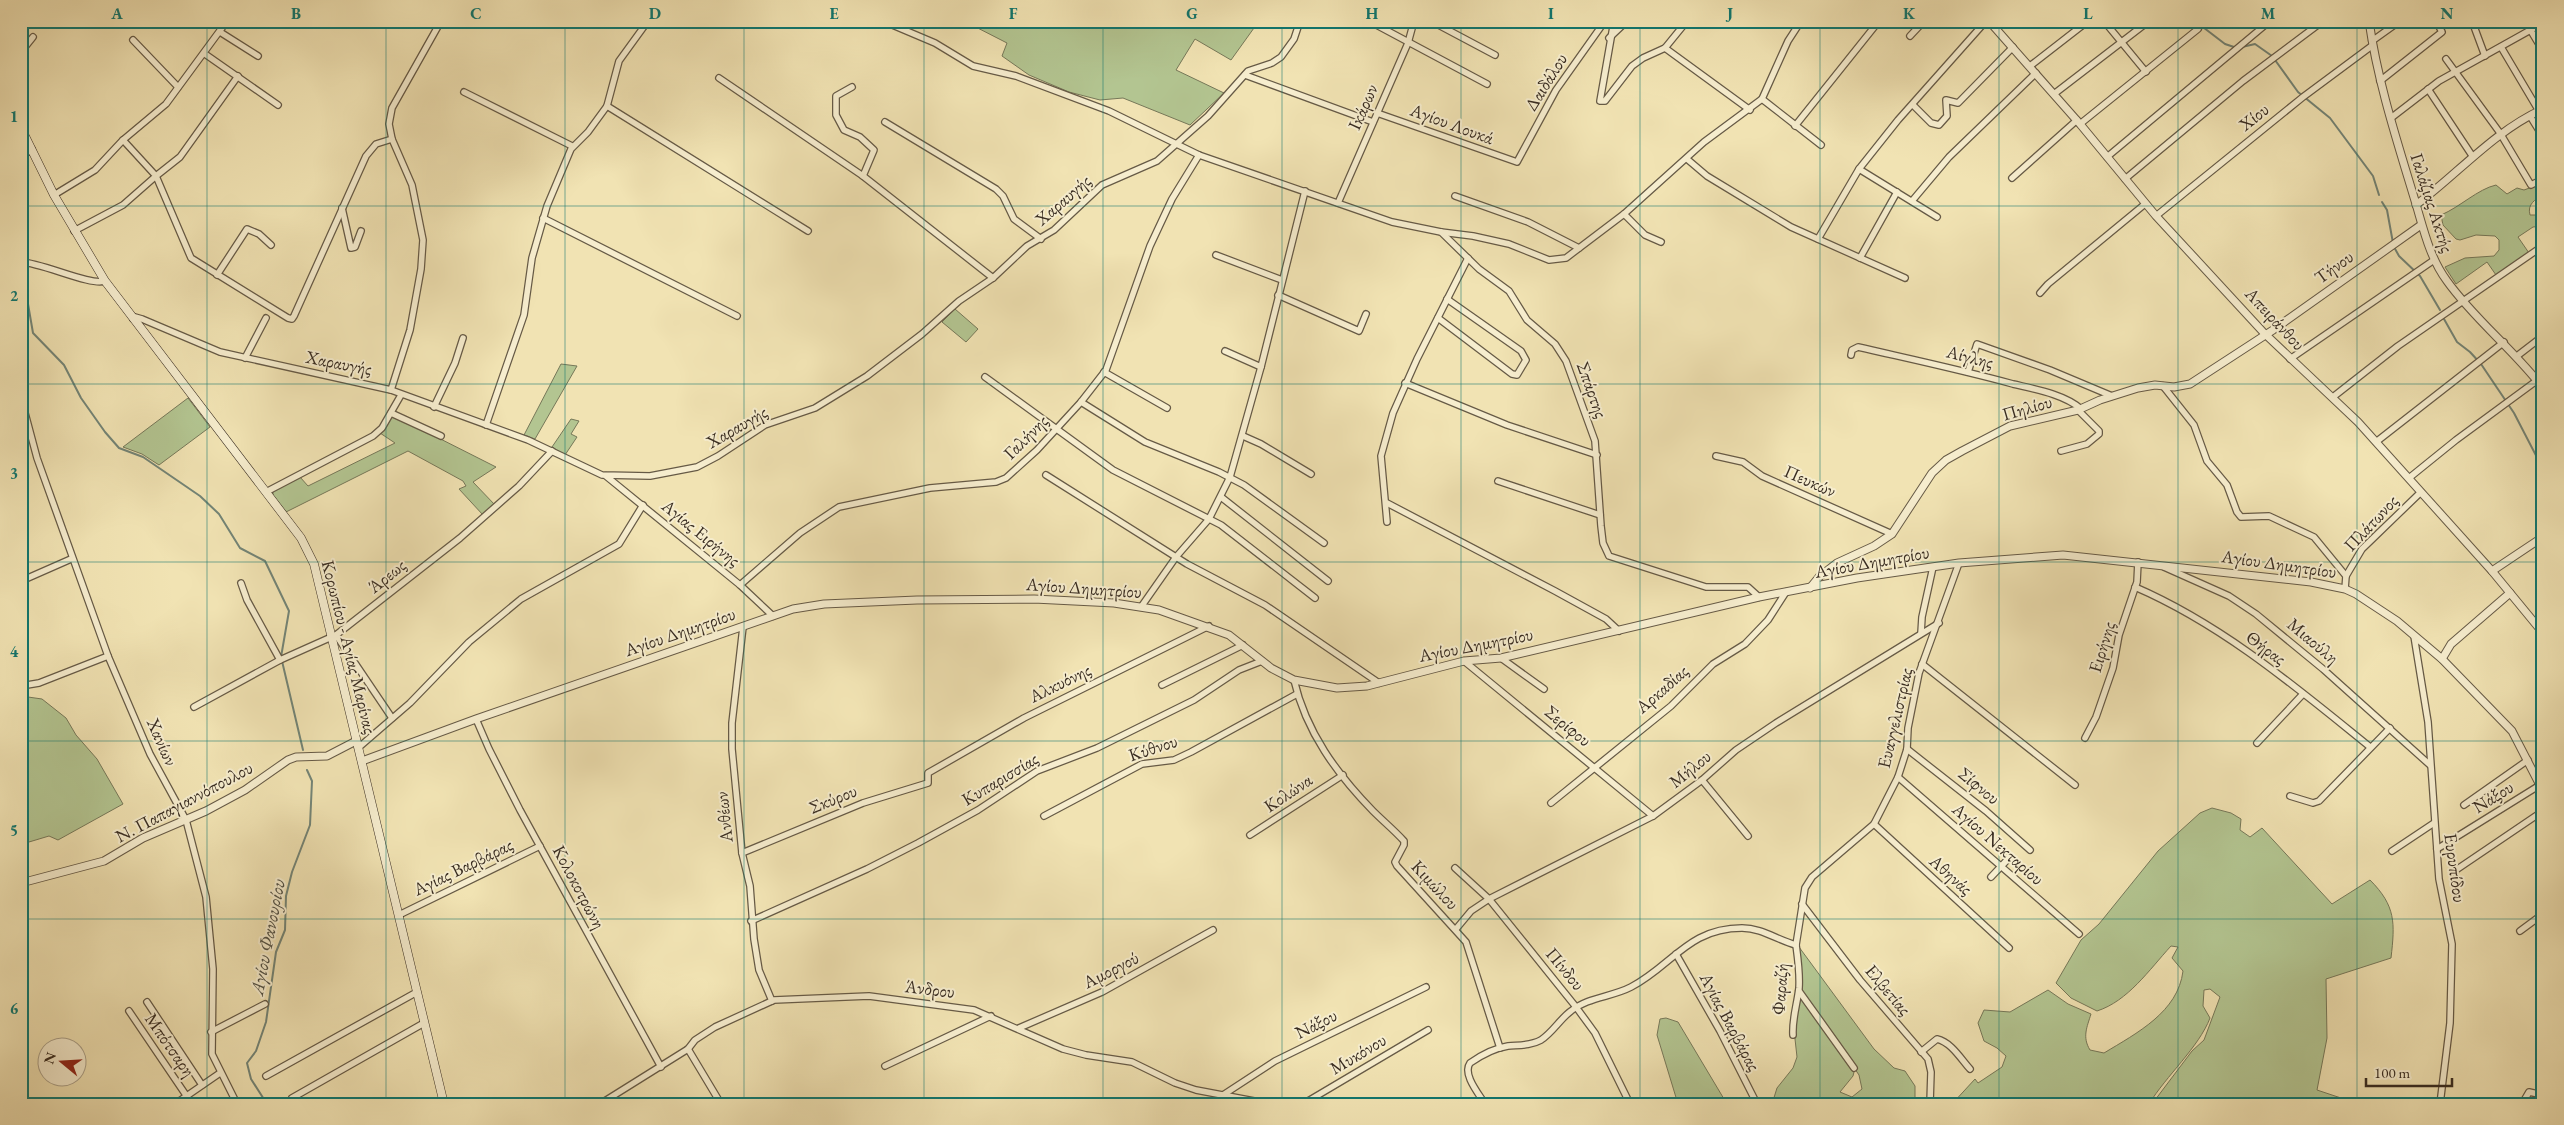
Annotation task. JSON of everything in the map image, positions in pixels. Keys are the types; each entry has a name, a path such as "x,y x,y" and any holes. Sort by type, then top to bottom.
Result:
{"main road":[{"name":"Κορωπίου - Αγίας Μαρίνας","path":"21,128 74,231 105,282 132,320 266,492 308,550 319,578 334,636 357,744 444,1104"}],"street":[{"path":"54,194 95,170 123,140 166,104 205,54 227,21"},
{"path":"390,390 399,371 410,330 421,269 423,240 412,185 392,139 389,124 392,108 441,21"},
{"path":"486,425 524,315 532,258 543,218 572,146 588,132 607,106 619,61 648,21"},
{"path":"883,21 935,43 974,66 1016,76 1108,110 1199,155 1413,228 1473,236 1509,244 1549,260 1566,258 1580,248 1624,214 1688,159 1710,137 1750,110 1762,99 1788,41 1801,21"},
{"name":"Χαραυγής","path":"132,320 136,317 142,319 207,347 245,358 390,390 552,451 584,468 606,476 650,476 697,467 718,456 770,422 815,408 867,376 922,334 960,301 993,278 1027,246 1041,239 1073,214 1102,185 1157,161 1208,116 1245,75 1281,57 1294,39 1300,21"},
{"path":"1370,21 1487,84"},
{"name":"Ικάρων","path":"1338,204 1408,43 1414,21"},
{"path":"1431,21 1495,55"},
{"name":"Δαιδάλου","path":"1518,162 1556,90 1605,21"},
{"path":"1614,21 1609,38 1600,100 1605,101 1632,66 1643,58 1665,48 1687,21"},
{"path":"1609,38 1627,21"},
{"path":"1795,126 1879,21"},
{"path":"1910,36 1924,21"},
{"path":"1818,239 1859,169 1912,105 1988,21"},
{"name":"Απειράνθου","path":"1988,21 2030,66 2145,204 2264,334 2333,397 2376,442 2492,571 2543,633"},
{"path":"2030,66 2088,21"},
{"path":"2104,21 2146,72"},
{"path":"2054,94 2149,21"},
{"path":"2107,157 2270,21"},
{"path":"2125,178 2242,81 2323,21"},
{"name":"Γαλάζιας Ακτής","path":"2369,21 2380,81 2421,225 2434,260 2447,282 2540,378 2543,388"},
{"name":"Χίου","path":"2156,216 2400,21"},
{"path":"2380,81 2442,32 2436,21"},
{"path":"2525,21 2543,51"},
{"path":"2474,22 2485,56"},
{"path":"2391,118 2428,89 2456,71 2501,48 2543,23"},
{"path":"2012,178 2078,122 2146,72 2198,29"},
{"path":"220,32 258,56"},
{"path":"21,52 33,37"},
{"path":"133,40 178,87"},
{"path":"1912,105 1931,123 1939,125 1948,116 1946,100 1960,102 2013,47"},
{"path":"1665,48 1750,110"},
{"path":"2416,205 2446,183 2500,133 2541,110 2501,48"},
{"path":"205,54 278,105"},
{"path":"2446,59 2500,133 2530,185 2543,179"},
{"path":"1912,201 1949,158 2036,74"},
{"path":"1245,75 1373,122"},
{"path":"74,231 123,205 180,157 238,76"},
{"path":"718,78 863,176 993,278"},
{"path":"852,87 836,96 836,115 844,130 860,137 874,150 863,176"},
{"path":"2428,89 2473,157"},
{"path":"464,92 572,146"},
{"path":"1762,99 1821,145"},
{"path":"607,106 808,231"},
{"name":"Αγίου Λουκά","path":"1376,113 1518,162"},
{"path":"2530,116 2543,137"},
{"path":"885,122 996,189 1003,196 1014,219 1041,239"},
{"path":"123,140 156,176 191,258 216,275 292,319 370,149 376,144 392,139"},
{"path":"21,156 32,149"},
{"name":"Γαλήνης","path":"740,585 800,533 839,507 930,488 996,482 1006,478 1081,402 1104,372 1118,342 1150,246 1172,199 1199,155"},
{"path":"1688,159 1708,176 1766,212 1818,239 1905,278"},
{"path":"1859,169 1937,217"},
{"path":"1141,607 1176,557 1209,520 1230,477 1243,436 1305,191"},
{"path":"1860,258 1897,192"},
{"path":"1455,196 1528,222 1580,248"},
{"path":"2040,293 2048,284 2145,204"},
{"path":"342,208 351,248 356,247 361,231"},
{"path":"1624,214 1645,235 1661,242"},
{"path":"543,218 737,316"},
{"name":"Τήνου","path":"2264,334 2273,330 2421,225"},
{"path":"216,275 247,229 259,234 271,245"},
{"name":"Σπάρτης","path":"1442,232 1468,258 1509,292 1526,320 1547,336 1561,353 1570,370 1598,454 1603,543 1609,556 1706,587 1748,587 1759,597"},
{"path":"2333,397 2463,300 2537,250"},
{"path":"21,254 22,262 46,266 95,282 105,282"},
{"path":"1216,255 1282,280"},
{"path":"1387,522 1387,502 1381,456 1393,413 1405,383 1468,258"},
{"path":"2290,359 2434,260"},
{"path":"1278,295 1359,331 1366,314"},
{"path":"1438,318 1512,374 1517,375 1520,372 1526,360 1521,351 1447,299"},
{"path":"245,358 266,318"},
{"name":"Πηλίου","path":"1810,589 1820,576 1837,563 1874,546 1892,534 1932,473 1946,460 2010,426 2080,410 2112,396 2148,385 2174,388 2190,384 2264,334"},
{"path":"2517,356 2543,336"},
{"path":"434,407 455,363 463,338"},
{"path":"2376,442 2504,342"},
{"path":"1968,372 1977,344 2050,370 2112,396"},
{"name":"Αίγλης","path":"1851,354 1852,350 1858,347 1968,372 2070,402 2080,410 2099,431 2099,434 2087,444 2061,451"},
{"path":"1226,351 1261,367"},
{"path":"1104,372 1166,408"},
{"path":"985,377 1055,430 1113,470 1221,525 1315,598"},
{"path":"2409,478 2456,440 2540,378"},
{"path":"1405,383 1508,425 1598,454"},
{"path":"2162,386 2194,425 2207,461 2227,485 2237,512 2241,516 2269,516 2314,537 2346,576 2344,589"},
{"path":"266,492 364,442 382,428 401,395"},
{"name":"Χανίων","path":"21,398 29,430 71,559 108,656 150,754 186,820 206,897 213,969 212,1054 237,1104"},
{"path":"1081,402 1145,442 1230,477 1324,543"},
{"path":"392,413 441,436"},
{"path":"21,432 29,430"},
{"path":"1243,436 1261,444 1311,474"},
{"name":"Άρεως","path":"194,707 282,659 334,636 460,538 519,486 552,451"},
{"name":"Πευκών","path":"1716,456 1742,462 1762,476 1892,534"},
{"path":"1046,475 1176,557 1265,605 1379,684"},
{"name":"Αγίας Ειρήνης","path":"606,476 740,585 773,616"},
{"path":"1498,481 1600,515"},
{"name":"Πλάτωνος","path":"2346,576 2362,549 2421,492"},
{"path":"1221,497 1328,581"},
{"path":"1387,502 1606,619 1619,631"},
{"path":"357,744 392,718 469,642 521,599 619,544 643,505"},
{"path":"2492,571 2543,537"},
{"name":"Αγίου Δημητρίου","path":"362,761 476,719 773,616 810,605 917,600 1034,599 1114,603 1141,607 1159,610 1209,626 1229,635 1262,661 1294,680 1315,686 1346,688 1379,684 1419,671 1464,661 1502,658 1759,597 1959,563 2063,555 2310,582 2344,589 2368,601 2414,636 2442,659 2502,718 2512,731 2541,788"},
{"path":"21,581 71,559"},
{"name":"Ειρήνης","path":"2085,738 2101,705 2113,668 2119,635 2136,587 2138,562"},
{"name":"Ευαγγελιστρίας","path":"1796,945 1805,888 1812,877 1874,824 1898,777 1907,749 1910,714 1922,664 1939,623 1959,563"},
{"name":"Μιαούλη","path":"2160,566 2229,596 2256,614 2285,636 2430,765"},
{"path":"1921,633 1922,616 1934,567"},
{"path":"241,583 248,600 282,659"},
{"name":"Θήρας","path":"2136,587 2213,627 2370,747"},
{"name":"Αρκαδίας","path":"1551,803 1671,706 1713,664 1751,638 1768,620 1786,592"},
{"path":"2442,659 2451,644 2510,593"},
{"name":"Μήλου","path":"1456,929 1471,911 1488,899 1652,816 1702,780 1736,750 1776,723 1939,623"},
{"name":"Αλκυόνης","path":"928,773 1024,718 1209,626"},
{"name":"Ανθέων","path":"743,627 731,733 742,853 750,886 751,920 758,970 772,1001"},
{"path":"334,636 392,718"},
{"name":"Ευρυπίδου","path":"2414,636 2428,722 2439,879 2452,944 2450,1023 2440,1104"},
{"path":"1162,685 1244,645"},
{"path":"21,681 28,684 38,682 108,656"},
{"path":"1502,658 1544,689"},
{"name":"Κυπαρισσίας","path":"751,920 840,881 918,843 978,810 1037,771 1098,748 1194,700 1239,670 1262,661"},
{"name":"Σερίφου","path":"1464,661 1595,767 1652,816"},
{"path":"1922,664 2014,734 2075,785"},
{"name":"Κιμώλου","path":"1294,680 1297,694 1322,750 1373,811 1404,841 1396,862 1397,866 1466,942 1500,1048"},
{"name":"Κύθνου","path":"1044,816 1142,764 1174,760 1191,752 1297,694"},
{"path":"2257,743 2303,694"},
{"name":"Κολοκοτρώνη","path":"476,719 489,749 540,846 660,1067"},
{"path":"2290,796 2316,803 2390,728"},
{"name":"Ν. Παπαγιαννόπουλου","path":"21,883 104,861 143,838 186,820 245,790 288,760 296,757 328,756 357,744"},
{"name":"Σίφνου","path":"1907,749 1986,811 2030,850"},
{"path":"2464,805 2528,760"},
{"name":"Σκύρου","path":"742,853 863,803 928,783 928,773"},
{"name":"Κολώνα","path":"1250,835 1342,775"},
{"name":"Αγίου Νεκταρίου","path":"1898,777 2079,934"},
{"path":"1702,780 1748,836"},
{"name":"Νάξου","path":"2436,849 2541,788"},
{"path":"2453,872 2543,811"},
{"path":"2392,851 2434,822"},
{"name":"Αθηνάς","path":"1874,824 2009,948"},
{"name":"Αγίας Βαρβάρας","path":"399,915 540,846"},
{"path":"1991,877 2009,858"},
{"name":"Πίνδου","path":"1455,868 1488,899 1576,1007 1595,1033 1630,1104"},
{"name":"Ελβετίας","path":"1802,904 1854,973 1928,1059 1931,1072 1930,1103"},
{"path":"2520,931 2543,914"},
{"path":"1485,1104 1469,1077 1467,1067 1474,1060 1500,1048 1533,1044 1542,1039 1576,1007 1631,987 1694,940 1724,929 1758,930 1781,941 1796,945"},
{"name":"Αμοργού","path":"1019,1028 1102,992 1213,930"},
{"name":"Φαραζή","path":"1793,1035 1792,1019 1800,970 1796,945"},
{"name":"Αγίας Βαρβάρας","path":"1676,954 1720,1031 1757,1104"},
{"name":"Νάξου","path":"1224,1095 1275,1061 1426,987"},
{"path":"1798,991 1854,1068"},
{"path":"266,1076 417,992"},
{"name":"Άνδρου","path":"600,1104 612,1101 688,1049 695,1040 715,1027 772,1001 869,996 974,1010 1019,1028 1063,1049 1086,1055 1132,1062 1184,1086 1270,1104"},
{"path":"147,1002 202,1085"},
{"path":"211,1032 266,1004"},
{"name":"Μπότσαρη","path":"129,1011 192,1104"},
{"path":"885,1066 991,1016"},
{"path":"292,1098 424,1023"},
{"name":"Μυκόνου","path":"1303,1104 1428,1030"},
{"path":"1921,1052 1938,1040 1941,1040 1970,1069"},
{"path":"688,1049 721,1104"},
{"path":"175,1104 220,1073"},
{"path":"2522,1104 2526,1094 2529,1092 2543,1095"}],"green space":[{"path":"964,21 1259,21 1231,60 1195,39 1176,70 1224,93 1190,125 1123,98 1100,100 1069,92 1029,75 1002,56 1007,43"},
{"path":"2543,183 2543,194 2532,203 2529,211 2530,215 2543,215 2543,226 2533,227 2518,237 2529,253 2496,275 2487,262 2456,284 2445,267 2465,258 2494,256 2499,250 2499,240 2495,236 2476,235 2460,240 2456,239 2443,225 2441,215 2489,187 2496,185 2507,194 2517,188 2524,190"},
{"path":"955,309 978,329 966,342 942,322"},
{"path":"561,364 577,366 535,439 524,435"},
{"path":"188,398 210,427 159,465 142,454 123,447"},
{"path":"393,415 496,467 473,482 495,505 483,515 459,489 466,486 463,481 408,451 286,512 273,495 273,490 300,477 308,486 395,443 380,433"},
{"path":"571,419 579,421 571,434 577,437 565,455 552,447"},
{"path":"21,696 42,699 66,718 76,735 97,759 123,804 58,840 49,836 29,842 21,830"},
{"path":"2212,808 2231,813 2241,819 2240,830 2250,837 2262,828 2332,904 2370,880 2385,898 2392,916 2393,925 2391,958 2326,979 2327,1038 2317,1090 2359,1104 2152,1104 2192,1051 2204,1040 2220,997 2210,989 2204,990 2203,1006 2210,1018 2205,1029 2149,1104 1952,1104 1975,1079 1978,1083 2002,1067 2006,1056 1997,1048 1984,1041 1978,1023 1984,1010 2010,1012 2048,990 2068,1004 2091,1014 2086,1032 2086,1041 2090,1050 2104,1053 2130,1038 2165,1010 2180,985 2183,971 2172,958 2178,947 2171,946 2137,984 2119,1000 2097,1011 2071,998 2056,983 2081,940 2099,924 2158,851 2200,813"},
{"path":"1799,947 1874,1049 1894,1068 1905,1071 1915,1086 1915,1104 1772,1104 1777,1088 1793,1068 1797,1057 1794,1030 1799,993 1835,1041 1854,1072 1840,1092 1852,1097 1862,1089 1859,1075 1801,990"},
{"path":"1666,1018 1678,1022 1727,1104 1678,1104 1657,1035 1660,1019"}],"waterway":[{"path":"2195,21 2225,44 2234,47"},
{"path":"2242,47 2255,44 2272,56"},
{"path":"2275,60 2298,92 2330,118 2373,176 2379,195"},
{"path":"2382,202 2387,210 2393,243"},
{"name":"Αγίου Φανουρίου","path":"21,242 28,257"},
{"path":"2394,247 2399,256 2420,276 2440,310"},
{"name":"Αγίου Φανουρίου","path":"27,266 28,304 33,333 64,365 81,398 105,432 119,448 143,457 200,496 219,514 240,548 265,561 289,611 281,657"},
{"path":"2444,319 2457,342 2481,364 2514,413 2543,469"},
{"name":"Αγίου Φανουρίου","path":"282,661 303,750"},
{"name":"Αγίου Φανουρίου","path":"267,1104 251,1079 247,1063 256,1051 266,1022 276,952 285,930 286,896 292,872 310,825 312,781 307,770"}]}
